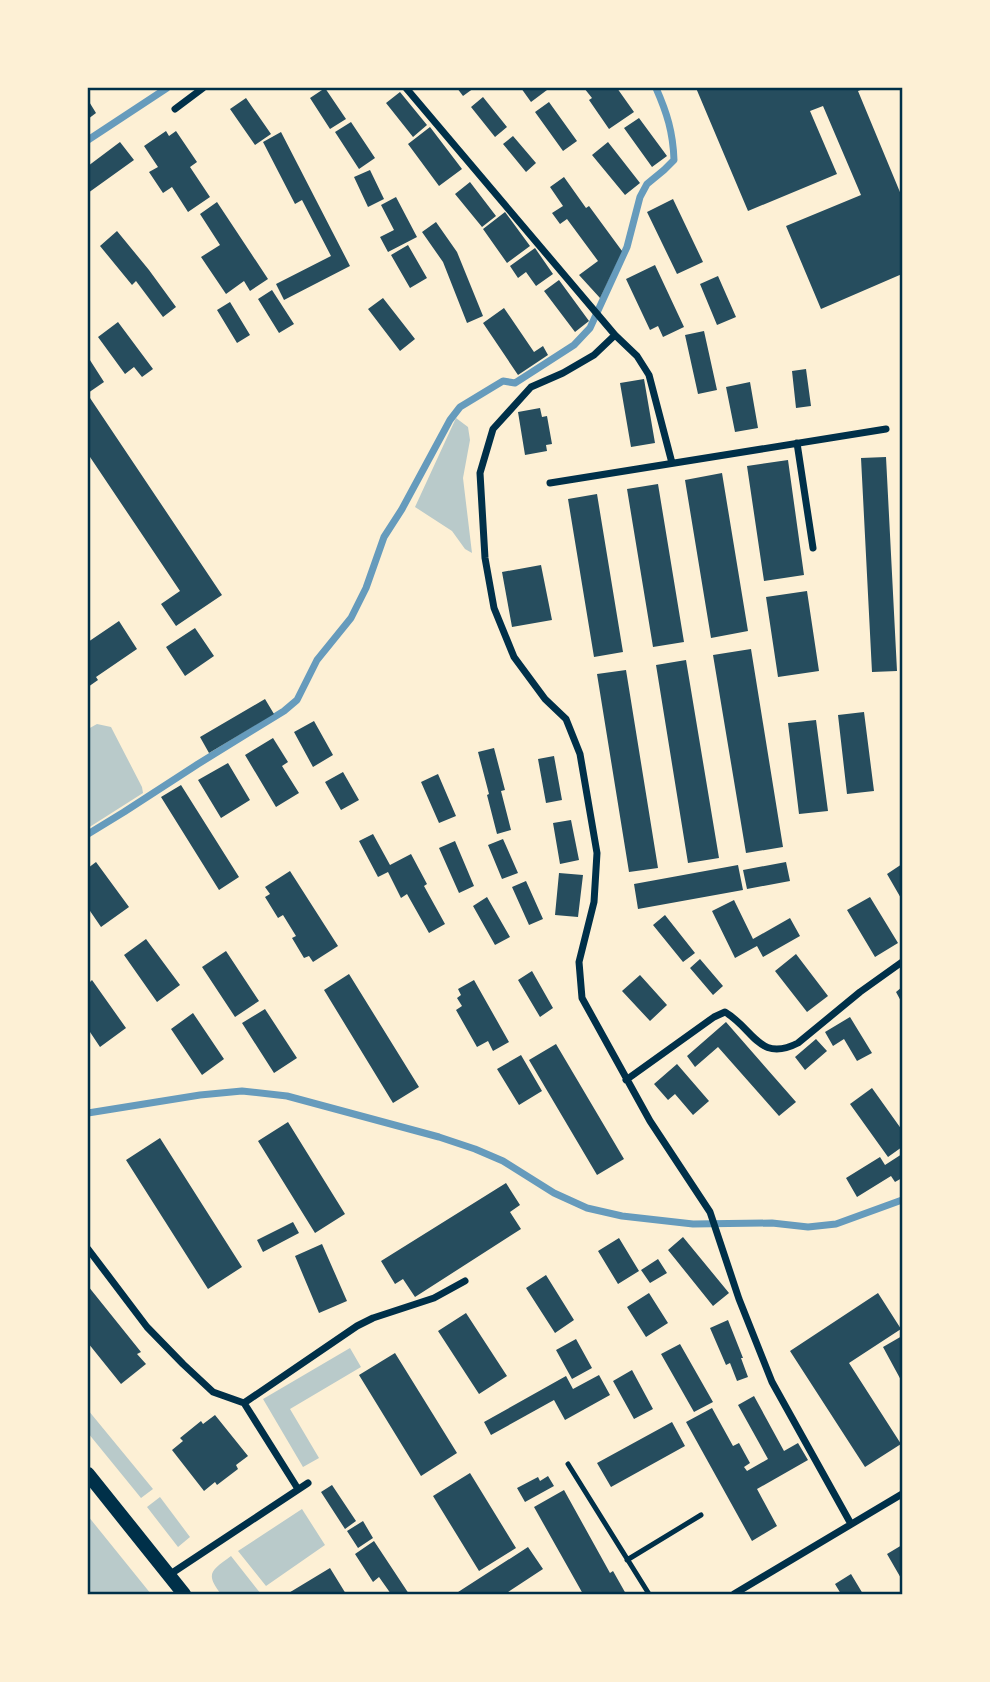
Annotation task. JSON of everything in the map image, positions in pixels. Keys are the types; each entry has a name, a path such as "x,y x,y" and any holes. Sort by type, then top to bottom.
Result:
{"main road":[{"path":"88,1474 184,1594"}],"street":[{"path":"175,109 203,88"},
{"path":"406,88 615,335 637,356 649,375 673,463"},
{"path":"615,335 594,355 531,387 493,429 480,473 485,558 494,608 514,657 545,699 566,719 580,754 597,853 594,902 579,962 582,999 650,1121 710,1212 739,1299 772,1382 851,1524"},
{"path":"550,483 886,429"},
{"path":"797,443 813,548"},
{"path":"626,1080 714,1017 725,1012 736,1018 761,1046 776,1050 788,1048 902,962"},
{"path":"88,1249 147,1327 183,1364 213,1392 244,1403 298,1489"},
{"path":"244,1403 357,1326 434,1298 465,1281"},
{"path":"168,1575 308,1483"},
{"path":"734,1594 902,1494"}],"lane":[{"path":"568,1464 649,1594"},
{"path":"627,1560 701,1514"}],"shaded area":[{"path":"456,418 468,427 470,440 463,478 472,553 465,549 452,531 415,507"},
{"path":"97,724 111,727 143,793 88,828 88,729"},
{"path":"350,1348 361,1367 290,1409 319,1458 303,1467 263,1399"},
{"path":"88,1410 153,1489 141,1498 88,1433"},
{"path":"160,1497 190,1537 178,1547 147,1507"},
{"path":"302,1509 325,1545 266,1586 238,1551"},
{"path":"88,1516 151,1594 88,1594"},
{"path":"231,1556 261,1594 221,1594 213,1581 212,1573"}],"building":[{"path":"325,88 346,119 330,129 310,98"},
{"path":"457,88 474,88 463,96"},
{"path":"521,88 546,88 547,90 531,102"},
{"path":"584,88 617,88 634,112 609,129"},
{"path":"696,88 866,88 858,91 902,197 902,274 821,309 786,226 861,195 823,106 810,111 837,174 748,211"},
{"path":"400,92 427,125 413,137 386,103"},
{"path":"483,97 507,127 495,137 471,107"},
{"path":"246,98 271,134 255,145 230,109"},
{"path":"88,100 96,113 88,119"},
{"path":"549,102 577,141 563,151 535,112"},
{"path":"639,118 667,156 652,167 624,128"},
{"path":"351,122 375,158 359,169 335,132"},
{"path":"430,127 462,169 439,186 408,144"},
{"path":"166,131 169,136 176,131 197,162 190,167 210,197 188,212 172,187 163,193 149,172 158,167 144,146"},
{"path":"281,132 350,266 284,300 276,284 331,256 302,200 295,204 263,142"},
{"path":"513,136 536,163 526,172 503,144"},
{"path":"120,142 134,160 88,193 88,166"},
{"path":"608,142 640,183 625,195 592,155"},
{"path":"370,170 384,199 368,207 354,177"},
{"path":"564,177 622,251 600,298 579,275 598,261 567,219 560,224 552,213 563,206 550,187"},
{"path":"470,182 496,216 482,227 455,194"},
{"path":"396,197 417,237 388,252 380,237 394,230 381,205"},
{"path":"673,199 703,262 677,274 647,212"},
{"path":"217,202 268,279 250,291 244,281 226,294 201,257 220,245 200,214"},
{"path":"505,212 530,246 507,263 483,229"},
{"path":"436,222 457,252 483,316 467,323 443,262 422,232"},
{"path":"117,231 176,307 163,317 136,281 132,285 100,246"},
{"path":"408,245 427,278 410,288 391,255"},
{"path":"535,248 553,274 536,286 526,272 518,278 510,266"},
{"path":"655,265 684,327 663,337 658,326 650,330 626,279"},
{"path":"718,276 736,317 717,325 700,284"},
{"path":"559,280 589,321 575,332 544,291"},
{"path":"272,290 294,324 279,333 258,299"},
{"path":"383,298 415,339 400,351 368,309"},
{"path":"230,302 250,335 237,343 217,310"},
{"path":"504,308 534,352 543,346 548,355 518,375 483,323"},
{"path":"118,322 153,369 142,377 134,367 125,374 98,337"},
{"path":"704,331 717,390 698,394 685,335"},
{"path":"88,357 104,382 88,393"},
{"path":"806,369 811,406 796,408 792,371"},
{"path":"644,379 655,443 631,447 620,383"},
{"path":"750,382 758,428 735,432 726,387"},
{"path":"88,395 222,595 176,626 161,604 180,591 88,454"},
{"path":"540,408 542,417 547,416 552,444 546,445 547,451 525,455 518,412"},
{"path":"886,457 897,671 872,672 861,458"},
{"path":"788,460 804,575 764,581 747,466"},
{"path":"722,473 748,631 711,638 685,480"},
{"path":"658,484 684,642 653,647 627,489"},
{"path":"597,494 623,652 594,657 568,499"},
{"path":"541,565 552,620 512,627 502,572"},
{"path":"807,591 819,671 778,677 766,597"},
{"path":"119,621 137,649 96,677 98,680 88,687 88,642"},
{"path":"195,628 214,656 185,676 166,647"},
{"path":"751,649 783,847 746,853 713,655"},
{"path":"686,660 719,858 688,863 656,665"},
{"path":"626,670 658,868 629,872 597,674"},
{"path":"265,699 274,714 209,753 200,737"},
{"path":"864,712 874,791 847,794 838,715"},
{"path":"816,720 828,811 799,814 788,723"},
{"path":"314,721 333,755 313,767 294,732"},
{"path":"273,738 288,762 282,766 299,793 276,807 245,755"},
{"path":"494,748 505,790 501,791 511,830 497,834 478,752"},
{"path":"554,756 562,800 546,803 538,759"},
{"path":"228,763 250,800 221,818 198,780"},
{"path":"343,772 359,800 341,810 325,782"},
{"path":"438,774 456,816 439,823 421,782"},
{"path":"181,785 239,877 219,890 161,797"},
{"path":"571,820 579,860 560,864 553,823"},
{"path":"373,834 390,865 411,854 427,884 424,886 445,924 429,933 407,894 401,898 388,872 378,877 359,841"},
{"path":"503,839 518,873 502,879 488,845"},
{"path":"455,841 474,886 459,893 439,848"},
{"path":"96,862 129,907 101,927 88,908 88,868"},
{"path":"786,862 790,881 747,889 743,870"},
{"path":"902,864 902,900 887,874"},
{"path":"738,865 743,890 638,909 634,884"},
{"path":"290,871 338,946 313,962 309,956 304,958 292,938 296,936 283,915 278,918 265,897 270,894 265,887"},
{"path":"559,873 583,875 578,917 555,915"},
{"path":"526,881 543,919 529,925 512,887"},
{"path":"487,897 510,937 495,945 473,906"},
{"path":"870,897 898,943 875,957 847,910"},
{"path":"734,900 753,939 790,918 800,936 763,957 757,946 735,958 712,911"},
{"path":"665,915 695,953 683,962 653,925"},
{"path":"146,939 180,985 157,1002 124,955"},
{"path":"226,951 259,1001 235,1017 202,967"},
{"path":"796,954 828,996 807,1012 775,971"},
{"path":"700,959 723,986 713,995 690,968"},
{"path":"532,971 553,1008 540,1017 518,980"},
{"path":"349,974 419,1087 393,1103 324,990"},
{"path":"640,975 667,1005 650,1021 622,991"},
{"path":"92,980 126,1028 100,1047 88,1029 88,984"},
{"path":"474,980 509,1042 493,1051 488,1041 477,1047 456,1010 462,1006 457,998 461,995 458,989"},
{"path":"902,987 902,1003 896,992"},
{"path":"265,1009 297,1058 274,1073 242,1023"},
{"path":"193,1013 224,1059 202,1075 171,1029"},
{"path":"850,1017 872,1053 857,1061 844,1039 833,1046 825,1032"},
{"path":"726,1022 796,1102 779,1116 718,1047 695,1067 687,1056"},
{"path":"816,1039 827,1051 805,1070 795,1057"},
{"path":"556,1044 624,1159 597,1175 529,1060"},
{"path":"521,1055 542,1091 519,1105 497,1069"},
{"path":"677,1064 709,1101 693,1115 675,1094 668,1100 654,1084"},
{"path":"872,1088 902,1130 902,1147 888,1157 850,1104"},
{"path":"288,1122 345,1214 315,1233 258,1141"},
{"path":"160,1138 242,1267 208,1289 126,1160"},
{"path":"902,1154 902,1178 895,1182 891,1176 857,1197 846,1178 880,1157 885,1165"},
{"path":"506,1183 520,1205 510,1212 521,1229 415,1297 403,1279 395,1284 381,1261"},
{"path":"293,1222 299,1233 263,1252 257,1240"},
{"path":"683,1237 729,1293 713,1306 668,1250"},
{"path":"619,1238 639,1271 618,1284 598,1251"},
{"path":"322,1244 347,1301 319,1313 295,1256"},
{"path":"658,1259 667,1273 650,1283 641,1270"},
{"path":"546,1275 574,1320 555,1333 526,1288"},
{"path":"88,1286 141,1352 137,1354 146,1364 121,1384 88,1343"},
{"path":"649,1293 668,1323 646,1337 627,1307"},
{"path":"878,1293 901,1329 849,1363 901,1444 865,1467 790,1351"},
{"path":"466,1313 507,1376 479,1394 438,1331"},
{"path":"728,1320 748,1377 737,1381 730,1363 726,1365 710,1328"},
{"path":"902,1336 902,1382 883,1347"},
{"path":"576,1339 592,1368 572,1379 556,1350"},
{"path":"680,1344 713,1402 694,1412 661,1354"},
{"path":"395,1353 457,1453 421,1476 359,1375"},
{"path":"632,1370 653,1409 634,1419 613,1381"},
{"path":"599,1375 610,1395 565,1420 554,1400 491,1435 484,1422 566,1376 573,1389"},
{"path":"754,1396 784,1451 798,1443 808,1460 757,1489 777,1526 752,1541 686,1422 712,1408 733,1446 739,1443 750,1463 744,1467 747,1471 768,1459 738,1405"},
{"path":"215,1415 248,1456 236,1465 238,1469 204,1491 172,1450 183,1441 180,1438 201,1421 203,1424"},
{"path":"672,1422 685,1446 611,1487 597,1463"},
{"path":"470,1473 516,1548 479,1571 433,1496"},
{"path":"548,1476 554,1486 525,1502 517,1488 538,1477 540,1481"},
{"path":"332,1485 356,1521 345,1529 321,1492"},
{"path":"564,1490 610,1573 613,1571 626,1594 583,1594 534,1507"},
{"path":"363,1521 373,1538 358,1548 347,1531"},
{"path":"374,1541 409,1594 391,1594 379,1577 373,1582 355,1554"},
{"path":"902,1545 902,1580 887,1554"},
{"path":"528,1547 543,1569 505,1594 455,1594"},
{"path":"330,1568 346,1594 287,1594"},
{"path":"851,1574 863,1594 841,1594 835,1584"}],"waterway":[{"path":"88,140 167,88"},
{"path":"88,834 284,711 297,700 317,660 351,618 366,588 384,537 460,407 503,381 515,383 574,345 590,328 627,247 640,197 647,184 674,160 669,123 656,88"},
{"path":"88,1113 242,1091 287,1096 475,1149 503,1161 554,1193 587,1208 622,1216 693,1224 772,1223 808,1227 836,1224 902,1200"}]}
